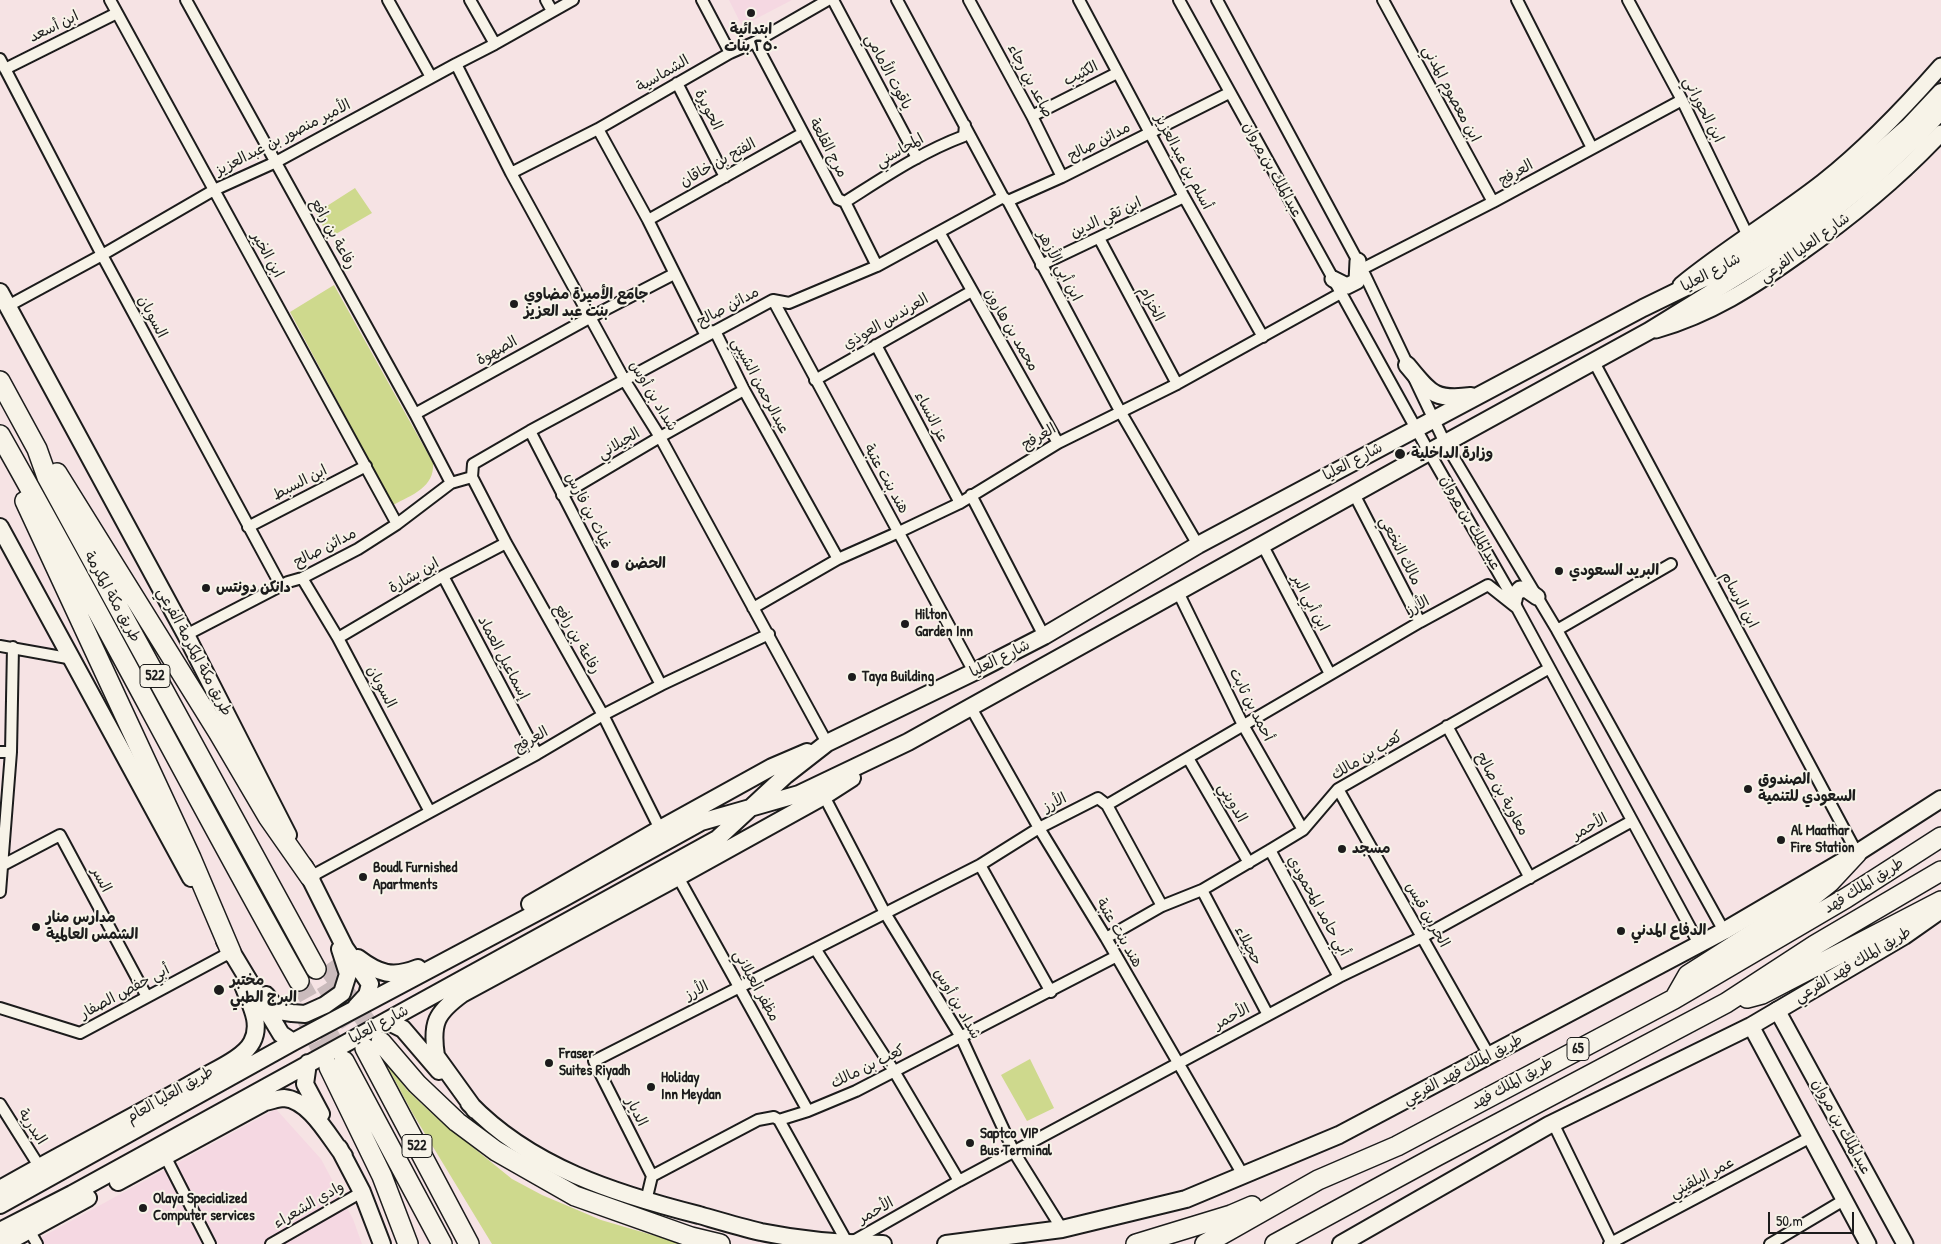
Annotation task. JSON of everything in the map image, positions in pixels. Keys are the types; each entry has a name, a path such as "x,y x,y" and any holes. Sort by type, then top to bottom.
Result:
{"highway":[{"name":"طريق مكة المكرمة","path":"0,381 37,449 47,477 249,847 321,967"},
{"name":"طريق مكة المكرمة","path":"0,435 72,563 294,983"},
{"path":"0,442 40,533 191,858 232,952"},
{"path":"37,449 59,475 84,514 268,817 310,877"},
{"name":"طريق الملك فهد","path":"1205,1244 1318,1180 1397,1146 1674,999 1846,898 1941,838"},
{"path":"1674,999 1688,976 1814,894 1830,882 1857,853"},
{"name":"طريق الملك فهد","path":"1275,1244 1726,1003 1815,945 1941,871"},
{"path":"1726,1003 1762,994 1941,901"},
{"name":"522","path":"469,1244 441,1191 373,1045 457,1122 496,1151 575,1196 691,1237 720,1244"},
{"name":"522","path":"382,1176 337,1064 442,1244"},
{"path":"382,1176 408,1244"},
{"path":"382,1176 414,1244"},
{"path":"1136,1244 1231,1215 1318,1180"},
{"path":"441,1191 476,1244"},
{"path":"1288,1244 1323,1217"}],"main road":[{"name":"شارع العليا","path":"0,1231 72,1194 717,839 729,830 749,808 786,775 827,743 1044,636 1198,545 1416,428 1721,270 1756,248 1818,203 1909,126 1941,92"},
{"name":"شارع العليا","path":"0,1205 293,1042 562,899 701,822 799,794 908,742 970,706 1263,546 1428,452 1650,331 1782,249 1817,223 1871,180 1941,111"},
{"name":"طريق مكة المكرمة الفرعي","path":"0,292 186,635 346,948 370,984 367,995 353,1011"},
{"path":"1407,365 1427,389 1436,395 1453,398 1484,394"},
{"path":"0,527 232,952 281,1034 293,1042"},
{"path":"476,1110 436,1056 434,1046 436,1021 444,1007 462,994 824,796 908,742"},
{"path":"346,948 373,970 396,974 408,972 464,942 660,828 772,767 827,743"},
{"name":"طريق الملك فهد الفرعي","path":"946,1244 1062,1229 1186,1199 1339,1135 1490,1057 1724,931 1857,853 1941,799"},
{"path":"232,952 279,1011 305,1014 325,1005 342,993 348,974 337,940 310,877"},
{"name":"طريق الملك فهد الفرعي","path":"1341,1244 1553,1123 1751,1026 1904,936 1941,910"},
{"name":"طريق العليا العام","path":"0,1189 39,1166 145,1111 245,1052 255,1035 257,1025 232,952"},
{"path":"387,1021 403,1029 476,1110 511,1140 575,1176 646,1201 762,1232 848,1244 882,1244"},
{"path":"308,1063 304,1084 362,1192 382,1244"},
{"path":"4,1244 33,1237 165,1156 265,1102 281,1098 290,1099 307,1107 344,1156"}],"street":[{"name":"ابن الخير","path":"110,0 397,524"},
{"name":"رفاعة بن رافع","path":"186,0 415,414 451,483"},
{"path":"388,0 431,77"},
{"path":"470,0 495,44"},
{"path":"546,0 552,11"},
{"name":"الأمير منصور بن عبدالعزيز","path":"8,306 102,256 214,190 276,162 573,0"},
{"path":"702,0 730,53"},
{"name":"الشماسية","path":"512,173 598,129 730,53 755,42 828,0"},
{"name":"ياقوت الأمامي","path":"833,0 917,158"},
{"name":"ابن أبي الأزهر","path":"897,0 1120,411 1198,545"},
{"name":"صاعد بن رجاء","path":"969,0 1032,116 1062,177"},
{"name":"أسلم بن عبدالعزيز","path":"1079,0 1184,197 1263,337"},
{"name":"عبدالملك بن مروان","path":"1179,0 1428,452 1516,604 1548,669 1699,944"},
{"name":"عبدالملك بن مروان","path":"1217,0 1360,265 1445,443 1557,630 1724,931"},
{"name":"ابن معصوم المدني","path":"1383,0 1493,202"},
{"path":"1517,0 1592,148"},
{"name":"ابن الحوراني","path":"1628,0 1682,100 1748,236"},
{"name":"ابن أسعد","path":"3,64 117,13"},
{"name":"مرج القلعة","path":"755,42 838,199 845,202 876,266"},
{"name":"السوبان","path":"3,64 102,256 281,586"},
{"name":"شداد بن أوس","path":"456,64 512,173 625,381 660,437 827,743"},
{"path":"1670,295 1722,253 1825,180 1897,115 1941,66"},
{"name":"الكثيب","path":"1032,116 1117,72"},
{"name":"الحويرة","path":"677,83 725,177"},
{"name":"مدائن صالح","path":"186,635 358,549 397,524 451,483 472,477 473,464 530,431 773,300 789,303 876,266 1006,199 1062,177 1229,93"},
{"name":"العرفج","path":"1360,265 1493,202 1682,100"},
{"name":"المحاسني","path":"845,202 917,158 945,143 964,136 966,125"},
{"name":"عبدالرحمن الشيبي","path":"598,129 648,220 704,332 715,331 744,390 838,559"},
{"name":"الفتح بن خاقان","path":"648,220 803,133"},
{"name":"شارع العليا الفرعي","path":"1650,331 1681,323 1742,293 1867,203 1918,158 1941,133"},
{"name":"ابن تقي الدين","path":"1041,265 1184,197"},
{"name":"محمد بن هارون","path":"939,232 1058,443"},
{"name":"الخزام","path":"1099,238 1177,384"},
{"path":"1334,279 1347,286 1358,281 1360,265"},
{"name":"الصهوة","path":"415,414 591,317 674,274"},
{"name":"العرندس العوذي","path":"815,380 972,291"},
{"name":"العرفج","path":"753,608 838,559 960,503 1058,443 1177,384 1341,293"},
{"name":"هند بنت عتبة","path":"773,300 974,672"},
{"name":"عز النساء","path":"876,345 960,503"},
{"name":"ابن الرسام","path":"1594,362 1857,853"},
{"name":"الجيلاني","path":"562,495 744,390"},
{"name":"غياث بن فارس","path":"530,431 661,685"},
{"name":"ابن السبط","path":"248,527 366,466"},
{"name":"رفاعة بن رافع","path":"472,477 506,544 604,715 660,828"},
{"name":"مالك النخعي","path":"1354,494 1420,622"},
{"path":"972,495 1044,636"},
{"name":"ابن بشارة","path":"338,638 443,576 506,544"},
{"name":"ابن أبي البر","path":"1263,546 1330,674"},
{"path":"1557,630 1672,564"},
{"name":"إسماعيل العماد","path":"443,576 537,754"},
{"name":"السوبان","path":"302,578 338,638 430,812"},
{"name":"الأرز","path":"594,1061 739,986 816,950 980,865 1039,828 1098,798 1107,805 1420,622 1488,585 1516,604"},
{"path":"1516,604 1515,595 1520,589 1527,590 1537,597"},
{"name":"أحمد بن ثابت","path":"1178,592 1243,726 1303,830"},
{"name":"العرفج","path":"310,877 537,754 604,715 661,685 769,634"},
{"path":"0,646 73,659"},
{"path":"0,892 3,865 5,752 13,648"},
{"name":"كعب بن مالك","path":"1106,938 1162,906 1202,890 1249,863 1303,830 1338,789 1548,669"},
{"name":"هند بنت عتبة","path":"970,706 1039,828 1106,938 1115,957 1243,1175"},
{"name":"معاوية بن صالح","path":"1447,726 1530,878"},
{"name":"الدويني","path":"1188,758 1249,863"},
{"name":"الحر بن قيس","path":"1338,789 1490,1057"},
{"name":"شداد بن أوس","path":"824,796 885,913 961,1037 1014,1152 1062,1229"},
{"path":"1107,805 1162,906"},
{"name":"الأحمر","path":"848,1244 960,1181 1268,1015 1422,937 1632,821"},
{"name":"السر","path":"3,865 60,834 147,997"},
{"name":"أبي حامد المحمودي","path":"1270,850 1340,977"},
{"path":"980,865 1051,992"},
{"name":"مظفر العيلاني","path":"678,877 808,1111"},
{"name":"حجيلاء","path":"1202,890 1268,1015"},
{"path":"816,950 894,1071 960,1181"},
{"name":"أبي حفص الصفار","path":"0,1008 80,1033 232,952"},
{"name":"كعب بن مالك","path":"652,1176 758,1120 774,1117 779,1120 808,1111 856,1091 1051,992 1115,957"},
{"name":"عبدالملك بن مروان","path":"1777,1010 1905,1244"},
{"path":"1751,1026 1809,1138 1868,1244"},
{"name":"الديار","path":"594,1061 652,1176"},
{"name":"البدرية","path":"0,1106 39,1166"},
{"path":"779,1120 848,1244"},
{"path":"1553,1123 1611,1244"},
{"name":"عمر البلقيني","path":"1611,1244 1809,1138"},
{"path":"165,1156 210,1244"},
{"path":"646,1201 652,1176"},
{"name":"وادي الشعراء","path":"271,1244 362,1192"},
{"path":"1770,1244 1844,1200"}],"shaded area":[{"name":"ابتدائية ٢٥٠ بنات","path":"729,0 792,0 742,26"},
{"path":"276,1109 321,1159 353,1219 362,1244 29,1244"}],"green space":[{"path":"355,188 372,213 329,238 316,213"},
{"path":"334,285 433,463 433,471 426,484 415,494 393,505 290,312"},
{"path":"378,1049 407,1090 438,1119 512,1179 542,1195 601,1220 683,1244 492,1244 413,1114"},
{"path":"1030,1059 1054,1108 1027,1121 1001,1075"}],"tunnel":[{"path":"326,965 381,1042"},
{"path":"299,981 344,1061"},
{"path":"325,984 365,1048"},
{"path":"305,1016 329,1067"}],"place":[{"name":"ابتدائية ٢٥٠ بنات","path":"751,13"},
{"name":"جامع الأميرة مضاوي بنت عبد العزيز","path":"514,304"},
{"name":"وزارة الداخلية","path":"1400,454"},
{"name":"الحضن","path":"615,564"},
{"name":"البريد السعودي","path":"1559,571"},
{"name":"دانكن دونتس","path":"206,588"},
{"name":"Hilton Garden Inn","path":"905,624"},
{"name":"Taya Building","path":"852,677"},
{"name":"الصندوق السعودي للتنمية","path":"1748,789"},
{"name":"Al Maathar Fire Station","path":"1781,840"},
{"name":"مسجد","path":"1342,849"},
{"name":"Boudl Furnished Apartments","path":"363,877"},
{"name":"مدارس منار الشمس العالمية","path":"36,927"},
{"name":"الدفاع المدني","path":"1621,931"},
{"name":"مختبر البرج الطبي","path":"219,990"},
{"name":"Fraser Suites Riyadh","path":"549,1063"},
{"name":"Holiday Inn Meydan","path":"651,1087"},
{"name":"Saptco VIP Bus Terminal","path":"970,1143"},
{"name":"Olaya Specialized Computer services","path":"143,1208"}]}
